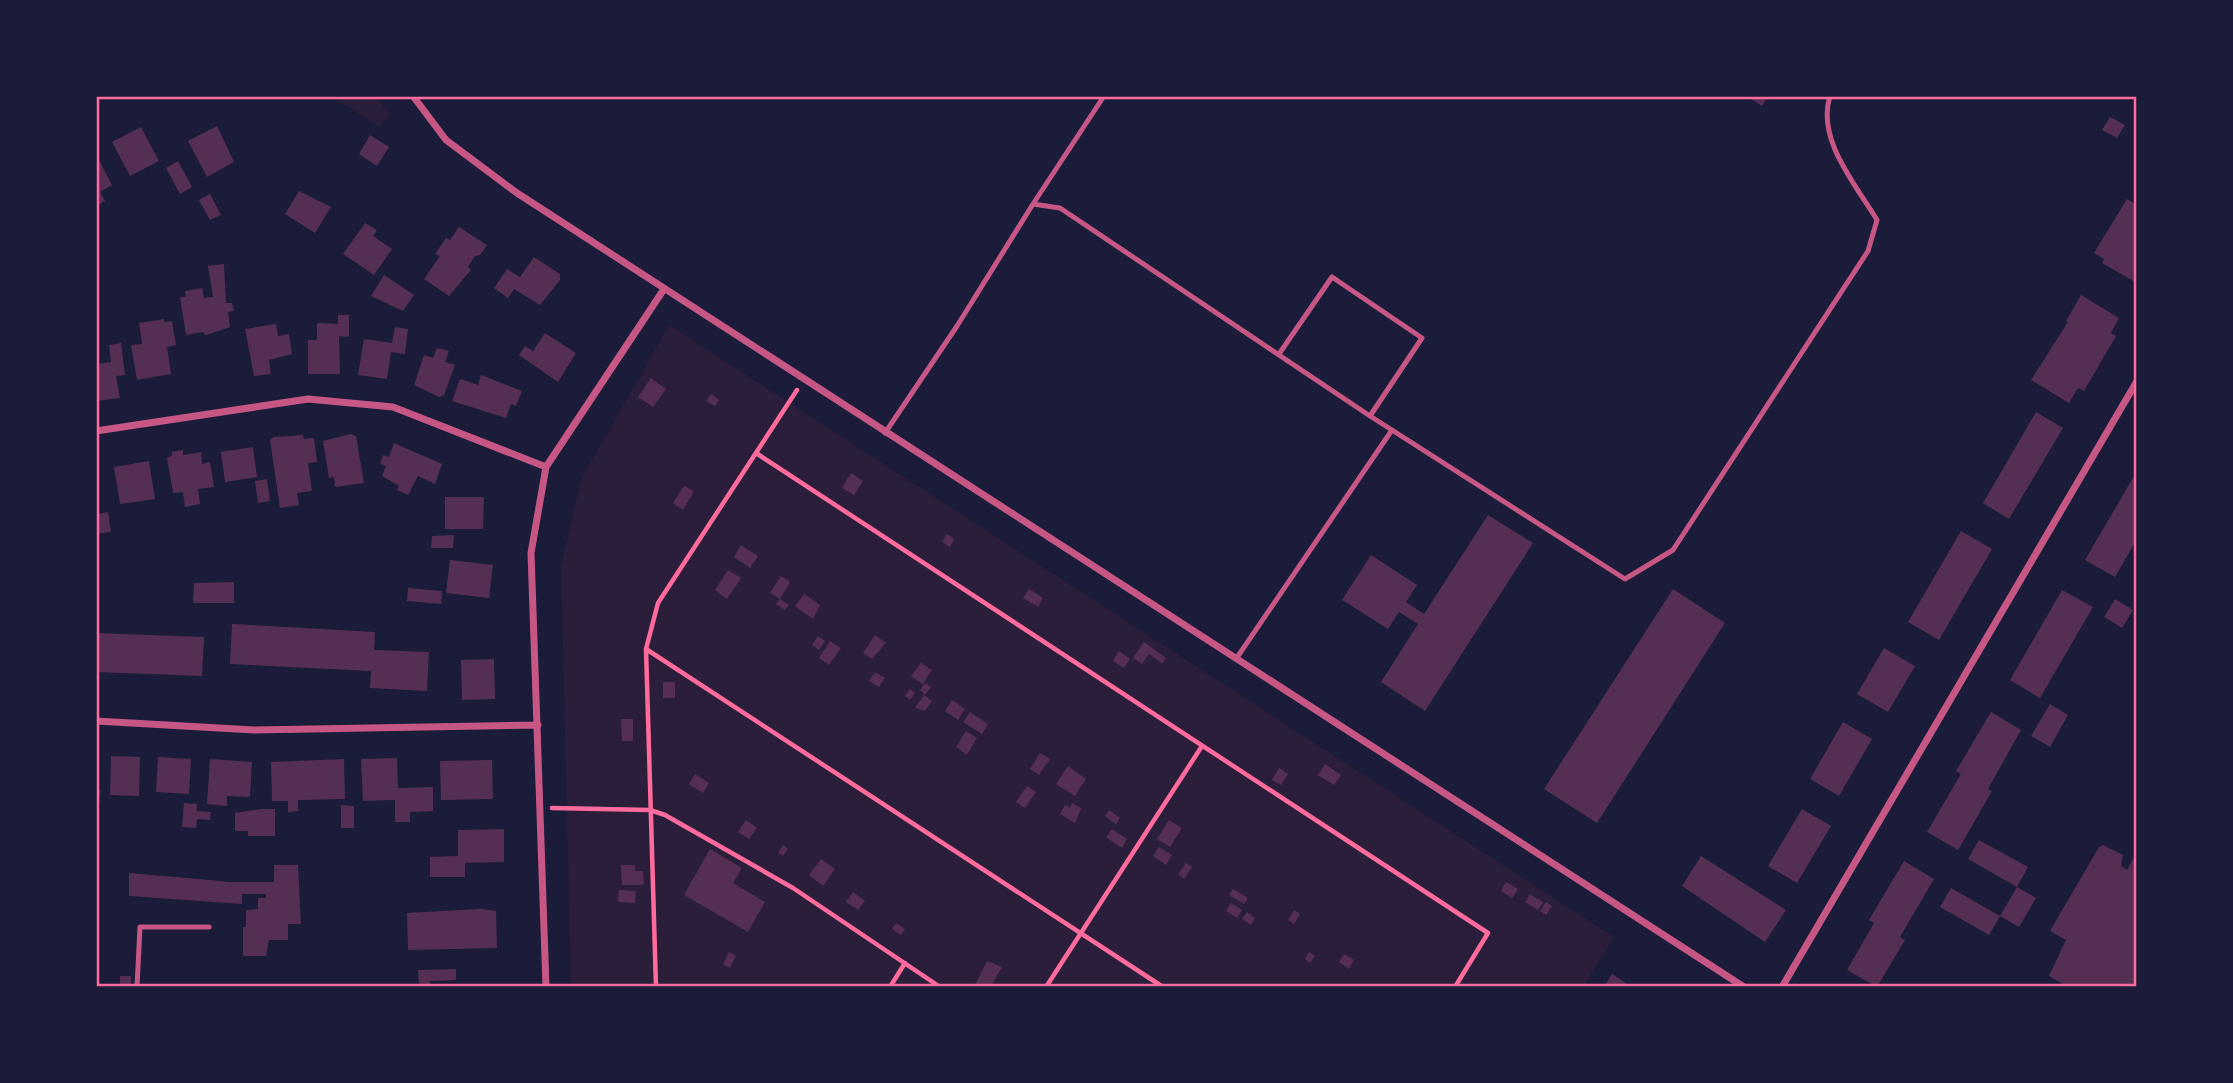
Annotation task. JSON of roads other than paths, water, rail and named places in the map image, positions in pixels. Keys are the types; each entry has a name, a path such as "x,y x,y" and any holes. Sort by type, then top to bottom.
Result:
{"street":[{"path":"413,96 446,140 477,166 885,433 1744,987"},
{"path":"546,987 531,553 546,467 664,289"},
{"path":"1782,987 2137,381"},
{"path":"96,431 308,399 393,407 546,467"},
{"path":"96,721 254,730 538,725"}],"lane":[{"path":"885,433 1104,96"},
{"path":"1033,204 1060,208 1370,416 1625,579 1674,550 1868,251 1877,220 1828,131 1825,112 1830,96"},
{"path":"1279,354 1332,277 1411,330 1422,338 1370,416"},
{"path":"1236,659 1392,430"},
{"path":"137,987 140,927 209,927"}]}
